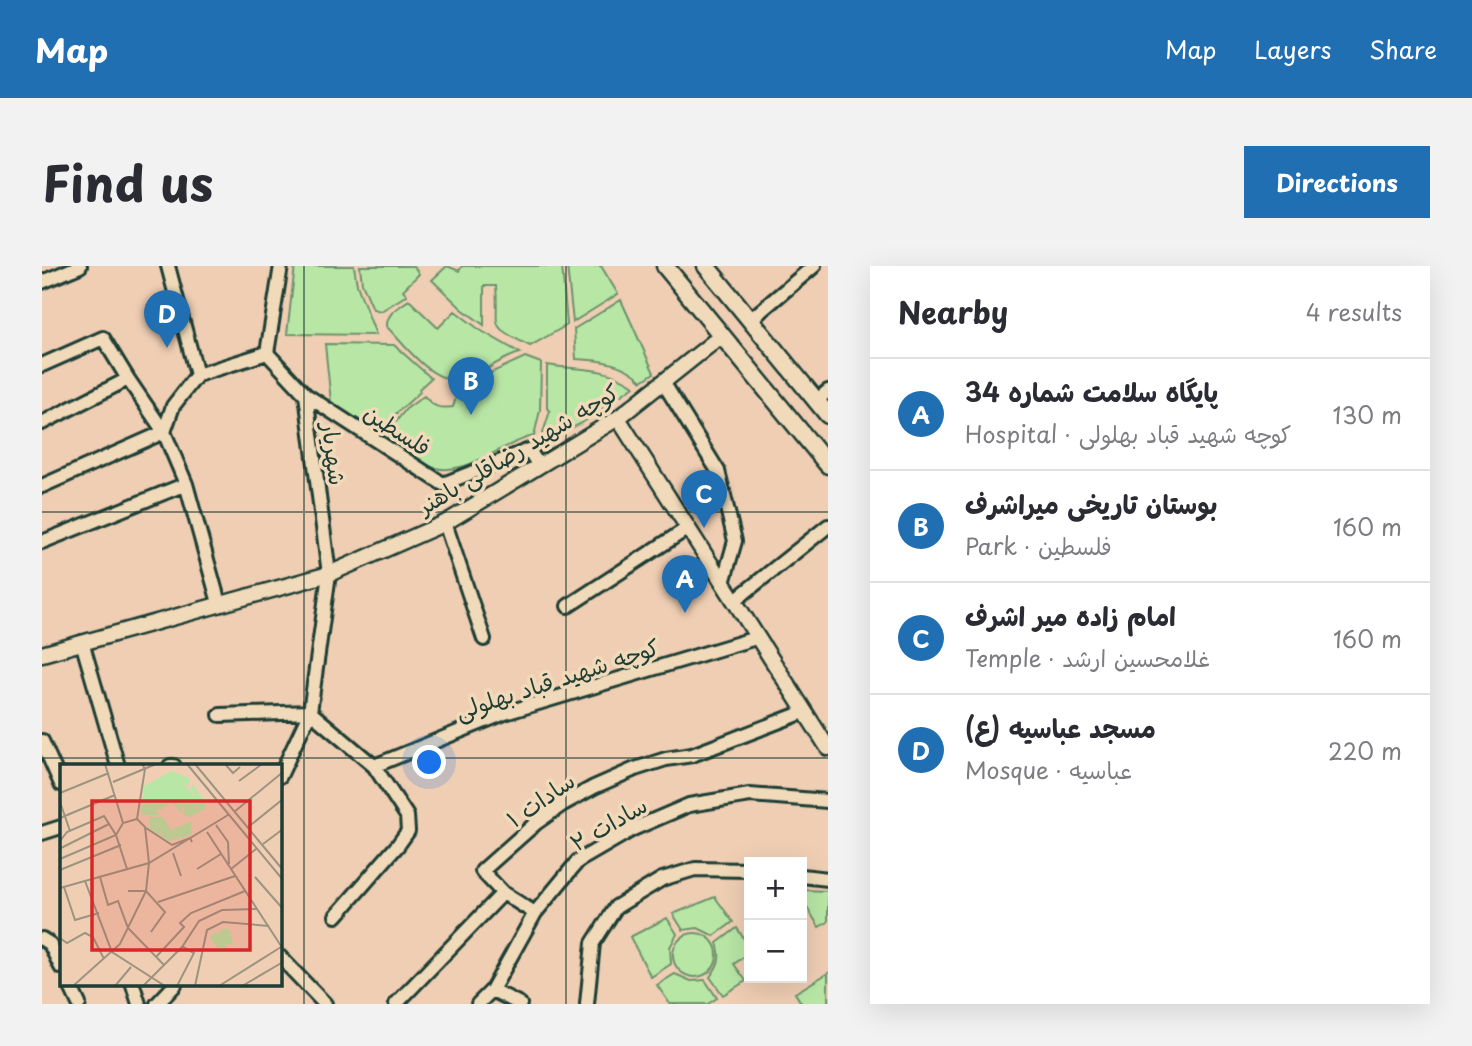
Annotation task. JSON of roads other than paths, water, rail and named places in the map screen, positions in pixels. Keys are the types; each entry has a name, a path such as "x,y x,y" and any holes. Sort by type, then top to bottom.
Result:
{"main road":[{"path":"664,266 828,465"},
{"path":"706,266 750,320 822,396 828,415"}],"street":[{"path":"42,282 80,266"},
{"path":"169,266 197,375"},
{"path":"42,486 164,432 173,406 197,375 267,353 281,266"},
{"path":"750,320 814,266"},
{"name":"کوچه شهید رضاقلی باهنر","path":"42,654 329,574 445,523 618,418 721,336"},
{"path":"42,365 103,338 164,432 186,484 219,603"},
{"name":"شهریار","path":"267,353 306,395 329,574 310,712 282,772"},
{"path":"42,423 128,379"},
{"path":"663,383 718,471 735,541 723,583"},
{"name":"فلسطین","path":"306,395 443,484 529,450 538,467"},
{"path":"618,418 828,748"},
{"path":"42,542 186,484"},
{"path":"445,523 484,639"},
{"path":"734,601 828,526"},
{"path":"568,606 688,528"},
{"name":"کوچه شهید قباد بهلولی","path":"374,766 505,713 756,638"},
{"path":"82,642 117,764"},
{"path":"220,715 310,712 374,766 407,817 408,831 336,916"},
{"name":"سادات ۱","path":"503,893 482,872 536,823 562,804 635,769 666,759 692,755 804,712"},
{"path":"42,741 60,782"},
{"name":"سادات ۲","path":"478,1004 492,990 536,914 578,861 633,829 689,805 750,795 828,801"},
{"path":"42,832 60,827"},
{"path":"587,1004 593,943 616,907 662,879 695,869 744,870"},
{"path":"807,876 828,878"},
{"path":"396,1004 503,893 536,914"},
{"path":"42,939 50,944 60,965"},
{"path":"282,959 325,1004"},
{"path":"70,986 79,1004"},
{"path":"133,986 139,1004"},
{"path":"157,1004 174,986"},
{"path":"492,990 520,1004"}],"place":[{"name":"مسجد عباسیه (ع)","path":"167,348"},
{"name":"بوستان تاریخی میراشرف","path":"471,415"},
{"name":"امام زاده میر اشرف","path":"704,528"},
{"name":"پایگاه سلامت شماره 34","path":"685,613"}]}
